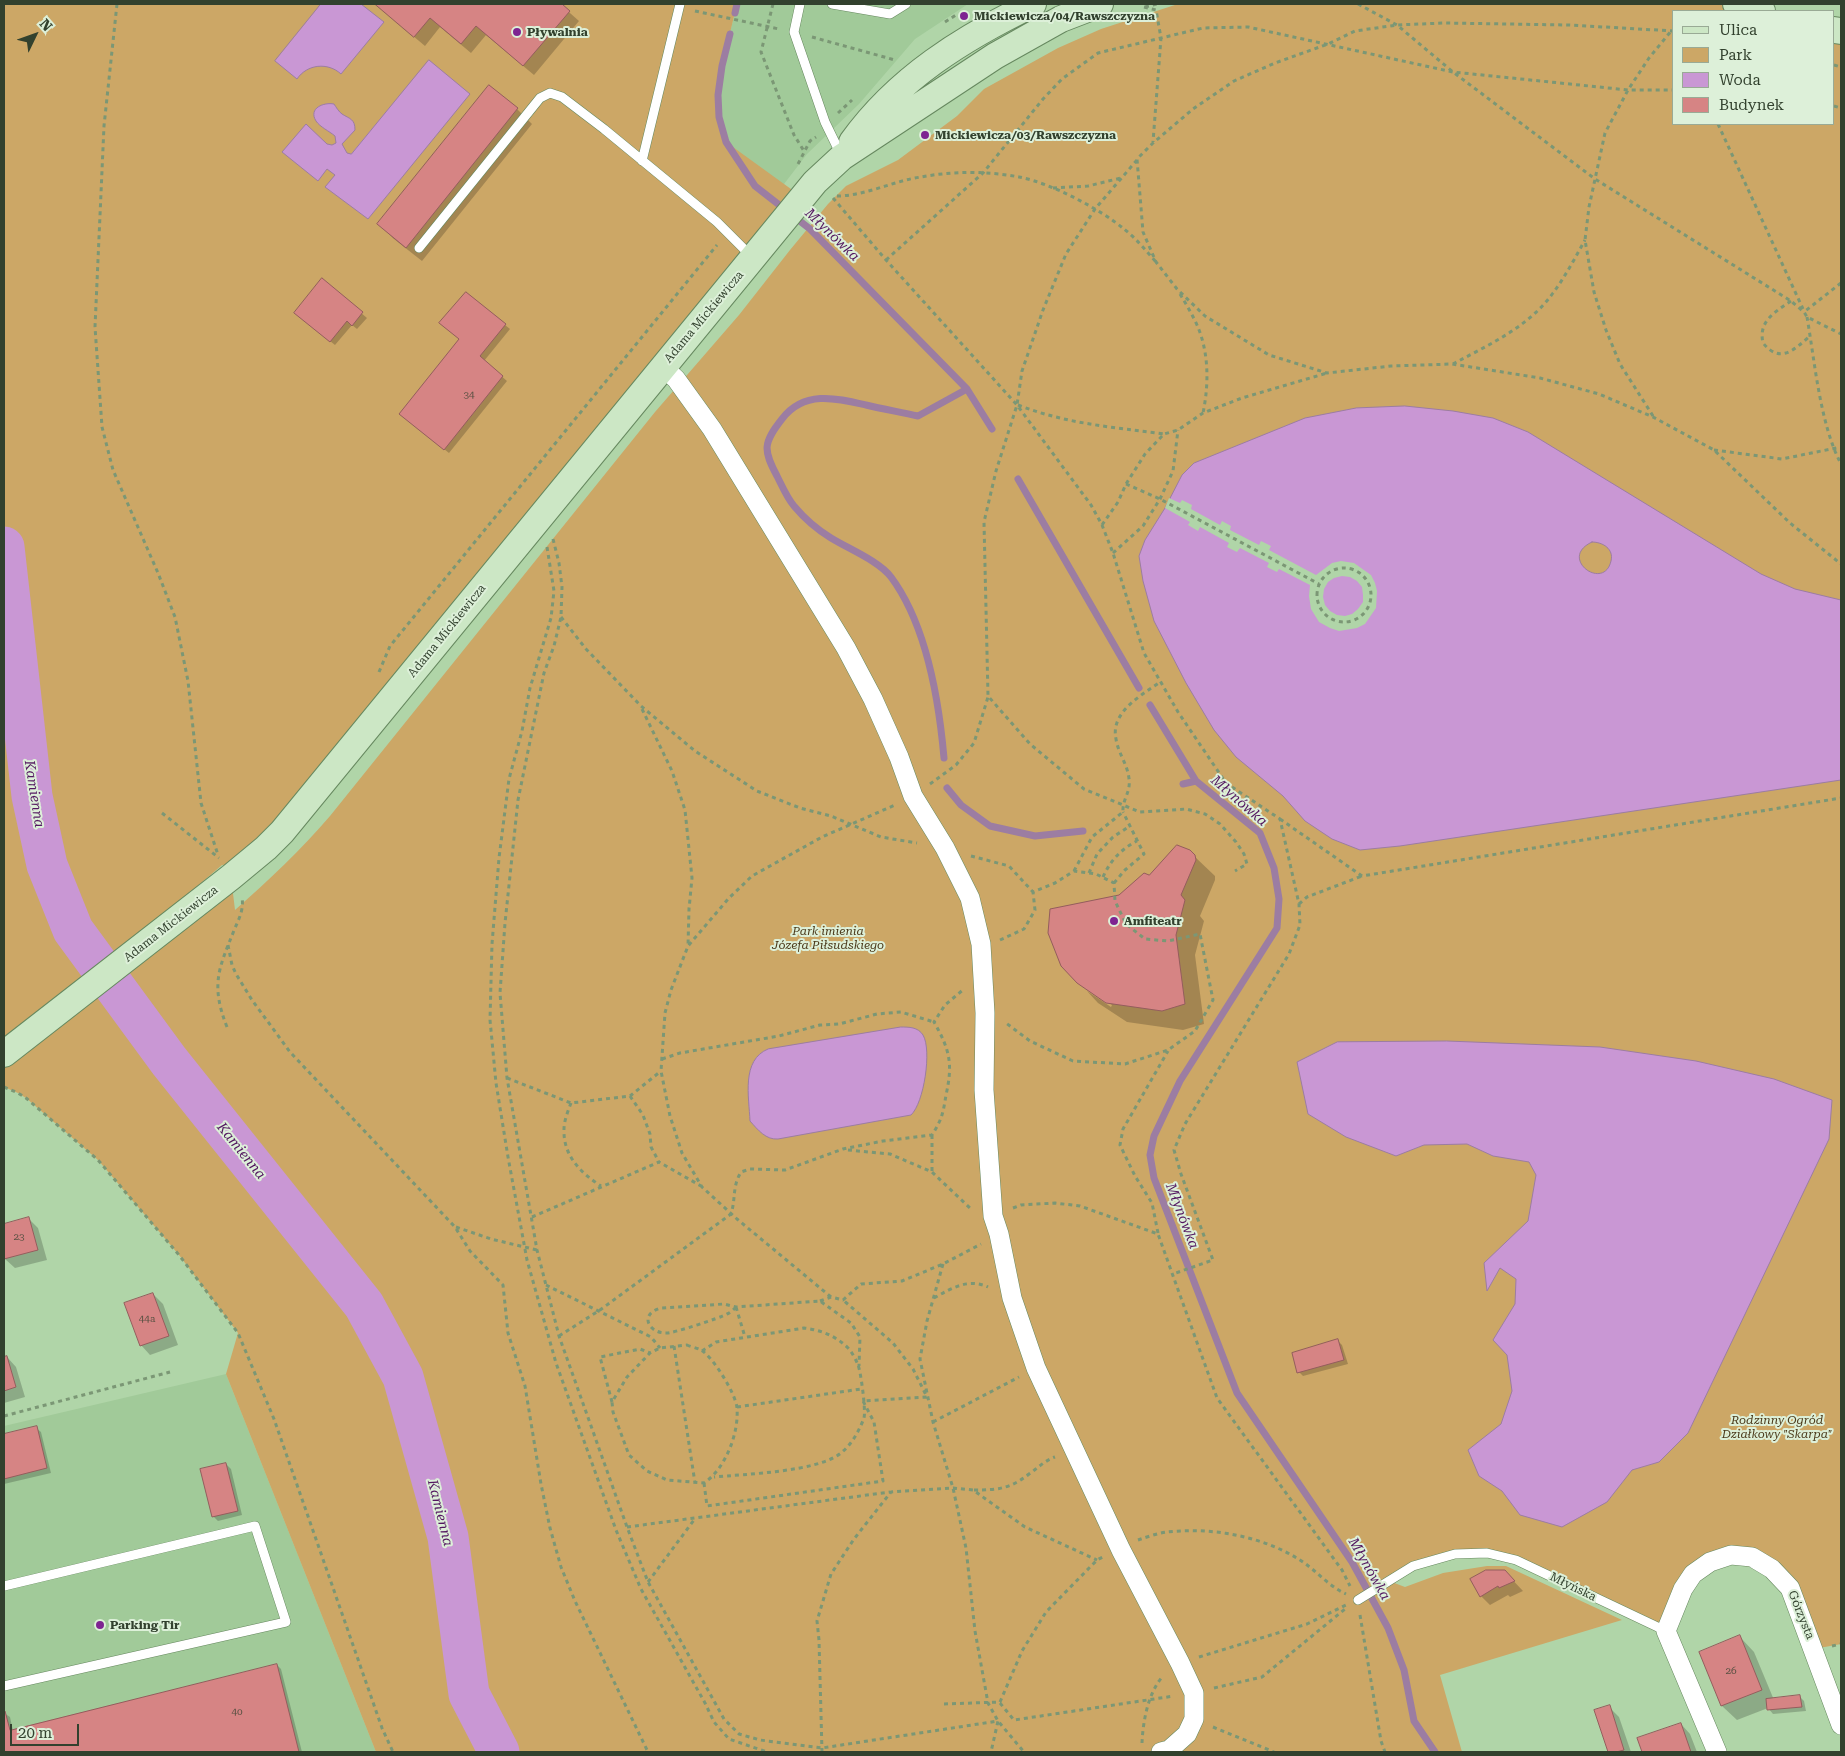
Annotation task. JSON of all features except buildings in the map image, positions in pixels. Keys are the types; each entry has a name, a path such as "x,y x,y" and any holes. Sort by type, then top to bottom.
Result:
{"street":[{"name":"Adama Mickiewicza","path":"842,157 867,122 892,95 928,66 975,34 1033,4"},
{"name":"Adama Mickiewicza","path":"4,1054 214,891 282,832 753,258 775,230 805,181 996,56 1061,19 1100,4"},
{"path":"663,367 676,379 712,429 846,648 874,699 899,757 913,796 945,848 970,898 981,944 985,1014 984,1090 993,1216 1000,1234 1012,1298 1036,1368 1121,1550 1194,1693 1194,1719 1187,1734 1169,1750 1161,1752"},
{"name":"Górzysta","path":"1666,1632 1683,1589 1693,1574 1710,1562 1731,1555 1752,1557 1772,1569 1790,1588 1841,1725"},
{"path":"1666,1632 1717,1752"}],"lane":[{"path":"800,4 794,32 825,122 842,157"},
{"path":"832,4 890,14 906,4"},
{"path":"642,161 680,6"},
{"path":"419,248 540,98 550,93 562,97 642,161 727,232 753,258"},
{"path":"4,1586 255,1526 286,1622 4,1686"},
{"name":"Młyńska","path":"1358,1600 1413,1566 1454,1554 1487,1553 1516,1560 1666,1632"}],"path":[{"path":"117,4 104,126 95,327 102,427 113,470 175,617 188,681 201,803 219,858"},
{"path":"773,4 761,52 794,135 804,152"},
{"path":"1153,143 1161,38 1156,10 1144,7 1157,4"},
{"path":"1358,4 1397,25 1452,72 1594,179 1791,301 1804,312"},
{"path":"680,6 723,18 794,32 900,62"},
{"path":"927,1397 913,1369 893,1343 843,1300 831,1297 731,1214 702,1186 682,1153 670,1116 662,1071 662,1059 665,1013 671,990 688,946 729,898 752,876 822,837 913,796 956,765 974,743 988,696 984,522 996,471 1017,405 1022,372 1066,254 1095,209 1153,143 1193,109 1234,81 1275,62 1328,44 1354,31 1397,25 1454,23 1569,26 1672,32"},
{"path":"886,260 983,173 1043,99 1062,79 1098,53 1204,28 1248,27 1452,72 1628,90 1672,90"},
{"path":"1653,417 1620,364 1606,330 1594,292 1585,240 1588,207 1605,133 1628,90 1649,58 1672,33"},
{"path":"1718,125 1807,317 1822,403 1833,449 1841,464"},
{"path":"1137,159 1143,232 1156,262"},
{"path":"1327,373 1269,355 1205,316 1177,289 1156,262 1125,229 1095,209 1053,188 1020,177 983,173 940,173 901,180 850,196 831,196 1017,405 1091,505 1102,525 1113,553 1144,653 1178,712 1226,783 1280,818 1362,876"},
{"path":"1053,188 1088,186 1121,178"},
{"path":"377,677 390,646 622,364 727,232"},
{"path":"1452,364 1508,333 1530,317 1552,294 1585,240"},
{"path":"1804,312 1841,283"},
{"path":"1177,289 1197,325 1206,358 1206,397 1203,413"},
{"path":"1791,301 1768,319 1762,330 1764,343 1774,352 1782,354 1791,352 1810,336"},
{"path":"1807,317 1841,334"},
{"path":"1017,405 1045,416 1084,424 1164,434 1178,430 1203,413 1242,398 1327,373 1391,366 1452,364 1540,378 1599,394 1653,417 1714,450 1790,523 1841,564"},
{"path":"1113,553 1143,526 1160,499 1173,471 1178,430"},
{"path":"1102,525 1118,502 1126,484 1145,454 1164,434"},
{"path":"1714,450 1782,459 1841,447"},
{"path":"1126,484 1160,499 1319,584"},
{"path":"541,516 559,563 562,587 561,616 554,646 544,673 518,800 505,923 500,993 507,1078 537,1250 559,1336 627,1527 648,1582 724,1719 739,1734 760,1740 822,1750 998,1721"},
{"path":"541,516 554,590 551,618 530,688 522,731 509,779 499,858 492,944 490,1020 496,1083 506,1148 525,1247 556,1363 616,1530 641,1589 714,1722 729,1739 767,1752"},
{"path":"1340,568 1358,572 1365,578 1370,587 1369,606 1364,614 1357,619 1348,622 1338,622 1322,612 1318,604 1316,594 1319,584 1323,577 1331,571 1340,568"},
{"path":"561,616 586,649 641,706 695,751 757,791 800,808 831,816 851,825"},
{"path":"985,1014 1005,1022 1030,1041 1073,1061 1125,1064 1168,1050 1194,1031 1213,1000 1200,934 1168,941 1145,939 1126,924 1115,901 1114,883 1125,870 1144,854 1123,812 1122,805 1130,790 1126,765 1115,739 1118,719 1122,712 1160,682"},
{"path":"988,696 1030,744 1084,789 1140,812 1186,809 1205,814 1220,824 1244,854 1247,864 1235,871"},
{"path":"641,706 672,770 685,810 692,878 688,946"},
{"path":"1299,904 1307,897 1362,876 1841,798"},
{"path":"981,944 1001,940 1024,929 1035,910 1033,892 1055,883 1074,871 1092,837 1123,812"},
{"path":"162,813 219,858"},
{"path":"1173,1274 1213,1260 1174,1150 1185,1124 1289,954 1300,925 1299,904 1280,818"},
{"path":"1089,873 1097,854 1113,837 1130,826"},
{"path":"1102,877 1108,866 1120,852 1137,841"},
{"path":"219,858 226,853"},
{"path":"1074,871 1089,873 1114,883"},
{"path":"226,1027 218,1000 218,979 221,962 243,906 241,894"},
{"path":"228,945 236,974 252,1000 290,1052 455,1227 470,1251 502,1285 508,1333 525,1386 541,1484 550,1528 561,1567 648,1752"},
{"path":"934,1022 944,1005 982,974"},
{"path":"662,1059 680,1053 779,1036 820,1024 839,1024 877,1014 902,1012 934,1022 948,1050 951,1077 942,1118 932,1135 932,1172"},
{"path":"1168,1050 1123,1128 1120,1145 1152,1203 1158,1234 1217,1398 1342,1570 1358,1600 1381,1741 1385,1752"},
{"path":"507,1078 571,1103 630,1096 662,1071"},
{"path":"4,1088 26,1098 98,1160 179,1255 238,1333 274,1419 382,1728 393,1752"},
{"path":"630,1096 643,1115 650,1134 651,1147 659,1162 702,1186"},
{"path":"571,1103 564,1128 568,1153 574,1164 601,1187"},
{"path":"559,1336 600,1310 731,1214 735,1203 733,1191 735,1181 741,1172 750,1169 785,1170 843,1149 884,1141 932,1135"},
{"path":"843,1149 890,1154 932,1172 1000,1234 943,1264 902,1281 861,1284 843,1300"},
{"path":"532,1217 659,1162"},
{"path":"993,1216 1021,1205 1055,1203 1080,1206 1158,1234"},
{"path":"455,1227 537,1250"},
{"path":"943,1264 933,1298 920,1359 933,1422 953,1488 966,1548 975,1631 988,1703 998,1721 1024,1752"},
{"path":"933,1298 953,1287 971,1282 985,1285 1012,1298"},
{"path":"546,1284 651,1337 660,1348"},
{"path":"736,1307 727,1314 668,1333 653,1329 647,1319 654,1310 724,1304 736,1307 820,1301 831,1297"},
{"path":"714,1477 792,1469 826,1462 841,1453 854,1439 864,1416 858,1366 860,1337 851,1323 820,1301"},
{"path":"736,1307 745,1337"},
{"path":"702,1351 716,1342 804,1328 819,1330 836,1338 850,1349 858,1366"},
{"path":"651,1337 653,1329"},
{"path":"612,1402 626,1377 650,1353 660,1348 686,1345 702,1351 718,1369 729,1386 737,1407 735,1427 725,1461 714,1477 704,1483 667,1480 647,1471 629,1455 613,1412 600,1357 640,1350 650,1353"},
{"path":"674,1346 695,1483"},
{"path":"933,1422 1036,1368"},
{"path":"4,1416 170,1372"},
{"path":"737,1407 861,1389"},
{"path":"863,1401 927,1397"},
{"path":"704,1483 707,1506 883,1481 874,1422 863,1401"},
{"path":"627,1527 891,1492 953,1488 996,1490 1015,1485 1043,1462 1054,1457 1078,1458"},
{"path":"973,1490 1025,1527 1097,1560"},
{"path":"822,1750 819,1640 816,1620 831,1574 854,1539 891,1492"},
{"path":"648,1582 695,1519"},
{"path":"944,1704 1000,1702 1022,1651 1046,1612 1065,1590 1097,1560 1121,1550 1138,1540 1166,1532 1196,1530 1222,1532 1250,1538 1280,1548 1302,1561 1336,1589 1358,1600"},
{"path":"1142,1745 1143,1730 1150,1700 1161,1677 1180,1663 1307,1624 1358,1600"},
{"path":"1194,1719 1274,1752"},
{"path":"991,1752 998,1721"}],"shaded area":[{"path":"737,4 968,4 915,39 859,104 807,154 781,188 726,142 719,117 718,95 722,66"},
{"path":"226,1374 376,1752 4,1752 4,1426"}],"green space":[{"name":"Park imienia Józefa Piłsudskiego","path":"4,4 737,4 722,66 718,95 719,117 726,142 802,197 248,863 222,865 10,1048 231,877 235,910 308,841 655,412 739,315 828,204 846,186 898,160 957,116 984,89 1058,48 1101,29 1178,4 1736,4 1758,10 1672,10 1672,125 1835,125 1835,30 1841,31 1841,1644 1814,1649 1772,1569 1710,1562 1666,1631 1516,1560 1455,1554 1413,1566 1389,1581 1405,1587 1443,1573 1487,1566 1506,1566 1622,1620 1440,1675 1462,1752 376,1752 226,1374 238,1333 179,1255 98,1160 26,1098 4,1087"}],"water":[{"path":"321,4 361,4 384,22 341,74 336,70 318,66 306,70 297,79 275,61"},
{"path":"429,60 470,94 368,219 325,187 335,175 327,169 318,181 282,152 306,124 327,144 332,145 336,143 335,136 320,125 314,116 318,107 334,104 354,124 355,130 342,144 347,153 351,154"},
{"path":"1405,406 1453,411 1493,418 1528,432 1761,574 1795,589 1841,600 1841,780 1400,846 1360,850 1332,839 1305,821 1283,796 1236,757 1214,730 1186,683 1154,621 1143,581 1139,556 1145,540 1165,508 1182,475 1194,463 1305,418 1356,408","holes":["1592,542 1607,547 1611,553 1611,561 1607,570 1600,573 1593,573 1586,569 1581,563 1579,556 1582,549"]},
{"path":"901,1027 919,1030 926,1042 927,1064 923,1088 916,1109 911,1115 778,1139 766,1136 750,1121 748,1080 750,1070 759,1054 768,1049"},
{"path":"1447,1041 1600,1047 1696,1061 1774,1079 1832,1100 1829,1139 1688,1433 1659,1462 1632,1470 1607,1502 1562,1527 1520,1515 1502,1491 1479,1476 1468,1450 1501,1424 1512,1391 1507,1355 1493,1340 1515,1304 1516,1279 1500,1268 1487,1291 1484,1263 1528,1221 1536,1175 1529,1162 1493,1156 1467,1144 1424,1145 1396,1156 1346,1137 1308,1114 1297,1062 1337,1042"}],"pier":[{"path":"1169,498 1180,503 1182,500 1192,505 1191,509 1220,525 1222,521 1231,526 1230,530 1259,545 1261,541 1271,546 1269,550 1316,575 1332,563 1341,561 1354,563 1371,575 1375,583 1377,591 1376,608 1365,624 1357,628 1339,631 1330,628 1319,622 1311,609 1310,585 1279,569 1277,572 1267,567 1269,563 1240,548 1237,552 1227,547 1229,543 1200,527 1198,531 1188,525 1190,522 1165,508","holes":["1350,577 1362,587 1363,602 1352,614 1345,616 1337,615 1325,605 1324,589 1328,582 1334,578"]}],"waterway":[{"name":"Młynówka","path":"735,13 737,4"},
{"name":"Młynówka","path":"730,34 722,66 718,95 719,117 726,142 755,186 810,229 967,389 992,429"},
{"path":"944,758 939,712 929,664 922,640 903,596 886,571 826,535 811,524 791,503 772,467 767,447 771,434 782,419 791,410 810,400 821,398 843,400 918,416 967,389"},
{"name":"Młynówka","path":"1018,479 1139,688"},
{"name":"Kamienna","path":"4,547 32,796 47,865 73,930 169,1061 364,1305 403,1377 448,1537 469,1694 499,1752"},
{"name":"Młynówka","path":"1150,705 1196,781 1260,833 1274,868 1279,899 1277,928 1180,1081 1154,1136 1150,1155 1154,1178 1237,1393 1352,1562 1388,1628 1404,1670 1414,1721 1435,1752"},
{"path":"1183,784 1196,781"},
{"path":"947,788 961,805 990,826 1035,836 1083,831"}],"place":[{"name":"Mickiewicza/04/Rawszczyzna","path":"964,16"},
{"name":"Pływalnia","path":"517,32"},
{"name":"Mickiewicza/03/Rawszczyzna","path":"925,135"},
{"name":"Amfiteatr","path":"1114,921"},
{"name":"Parking Tir","path":"100,1625"}],"park label":[{"name":"Rodzinny Ogród Działkowy \"Skarpa\"","path":"1777,1427"}]}
